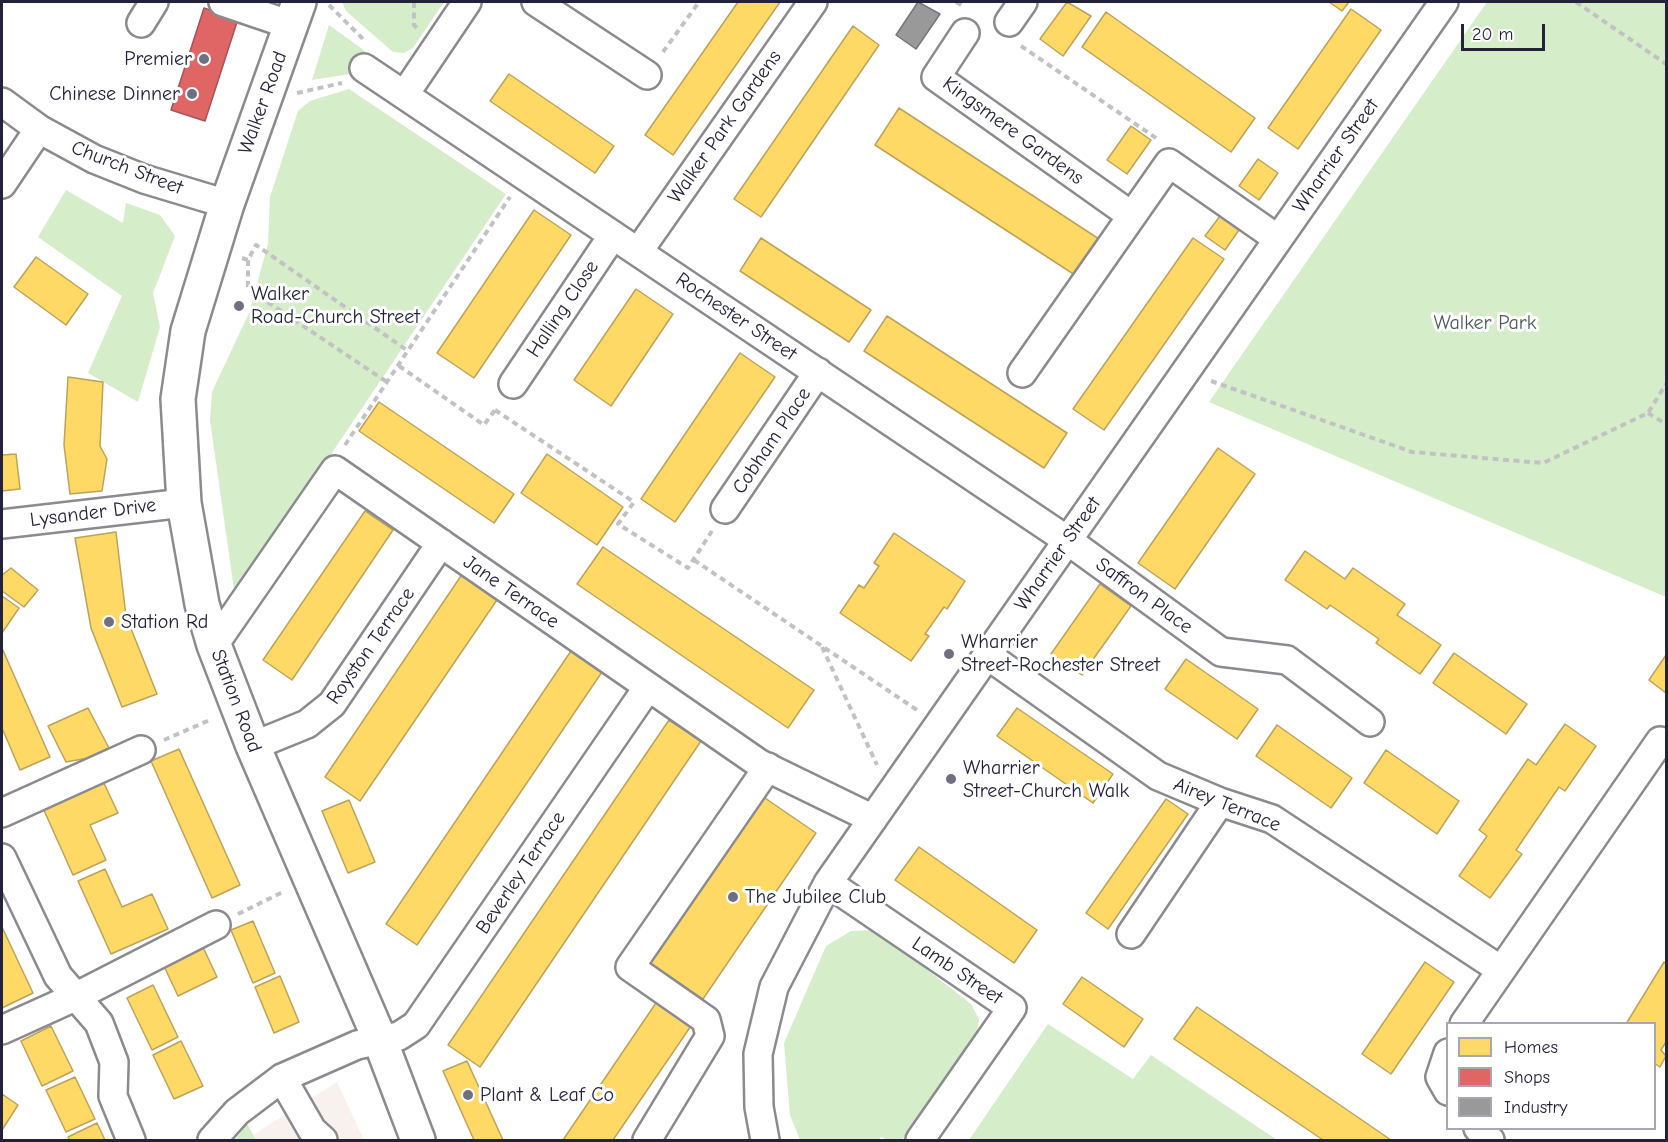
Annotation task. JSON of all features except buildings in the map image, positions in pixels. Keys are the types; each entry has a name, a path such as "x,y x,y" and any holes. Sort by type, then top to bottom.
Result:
{"main road":[{"name":"Walker Road","path":"227,204 295,13"},
{"name":"Station Road","path":"227,204 188,331 181,366 178,433 184,503 202,604 214,645 237,707 380,1040 418,1140"}],"street":[{"path":"223,2 295,13"},
{"path":"405,94 467,2"},
{"path":"536,2 647,75"},
{"name":"Walker Park Gardens","path":"638,252 813,2"},
{"name":"Wharrier Street","path":"765,1140 759,1107 758,1054 774,987 828,883 1443,2"},
{"name":"Kingsmere Gardens","path":"968,22 936,77 1132,216"},
{"name":"Rochester Street","path":"364,68 1068,540"},
{"name":"Church Street","path":"2,102 39,129 94,159 144,179 227,204"},
{"path":"2,184 39,129"},
{"path":"1022,372 1169,163 1278,239"},
{"name":"Halling Close","path":"513,384 613,235"},
{"name":"Cobham Place","path":"725,509 818,372"},
{"path":"214,645 335,470"},
{"name":"Jane Terrace","path":"335,470 768,768 873,819"},
{"name":"Lysander Drive","path":"2,524 184,503"},
{"name":"Saffron Place","path":"1068,540 1221,652 1287,660 1370,722"},
{"name":"Royston Terrace","path":"253,746 307,724 332,704 441,543"},
{"name":"Airey Terrace","path":"987,655 1158,776 1220,802 1272,819 1500,970"},
{"name":"Beverley Terrace","path":"212,1140 237,1112 282,1078 357,1045 409,1031 425,1013 648,687"},
{"path":"1465,1022 1660,741"},
{"path":"2,813 141,750"},
{"path":"646,1140 710,1036 706,1020 630,967 768,768"},
{"path":"1131,934 1220,802"},
{"path":"2,858 58,976 99,1023 114,1062 113,1096 131,1140"},
{"name":"Lamb Street","path":"828,883 1012,1008 920,1140"},
{"path":"2,1029 75,997 216,925"},
{"path":"1446,1059 1440,1077 1446,1088"},
{"path":"282,1078 314,1137"}],"path":[{"path":"264,101 355,80 376,51 325,2"},
{"path":"647,75 699,2"},
{"path":"956,2 968,22"},
{"path":"1576,2 1666,64"},
{"path":"1015,21 1176,151 1169,163"},
{"path":"335,470 335,459 524,175"},
{"path":"387,382 248,289 248,260 255,245 408,352"},
{"path":"212,249 248,260"},
{"path":"399,366 484,425 513,384"},
{"path":"1185,371 1412,452 1543,463 1648,412 1666,384"},
{"path":"495,410 634,502 618,524 688,568 725,509"},
{"path":"1648,412 1666,424"},
{"path":"694,560 939,724"},
{"path":"822,646 890,794"},
{"path":"141,750 237,707"},
{"path":"216,925 310,878"}],"shaded area":[{"path":"337,1082 364,1140 245,1140"}],"green space":[{"path":"342,2 444,2 413,48 404,53 393,52 346,11"},
{"name":"Walker Park","path":"1487,2 1666,2 1666,597 1209,402"},
{"path":"329,25 365,51 350,74 312,80"},
{"path":"349,89 506,194 235,597 210,420 212,392 249,313 268,244 270,197 298,111 310,101"},
{"path":"66,190 123,223 126,203 160,215 175,236 153,293 160,327 138,402 88,373 122,296 38,237"},
{"path":"876,930 971,1004 979,1019 977,1033 902,1140 888,1140 881,1137 879,1140 800,1140 790,1115 784,1043 826,946 851,931"},
{"path":"1048,1024 1133,1079 1151,1055 1277,1140 969,1140"},
{"path":"247,1124 256,1140 235,1140"}],"place":[{"name":"Premier","path":"204,59"},
{"name":"Chinese Dinner","path":"192,94"},
{"name":"Walker Road-Church Street","path":"239,306"},
{"name":"Station Rd","path":"109,622"},
{"name":"Wharrier Street-Rochester Street","path":"949,654"},
{"name":"Wharrier Street-Church Walk","path":"951,779"},
{"name":"The Jubilee Club","path":"733,897"},
{"name":"Plant & Leaf Co","path":"468,1095"}]}
